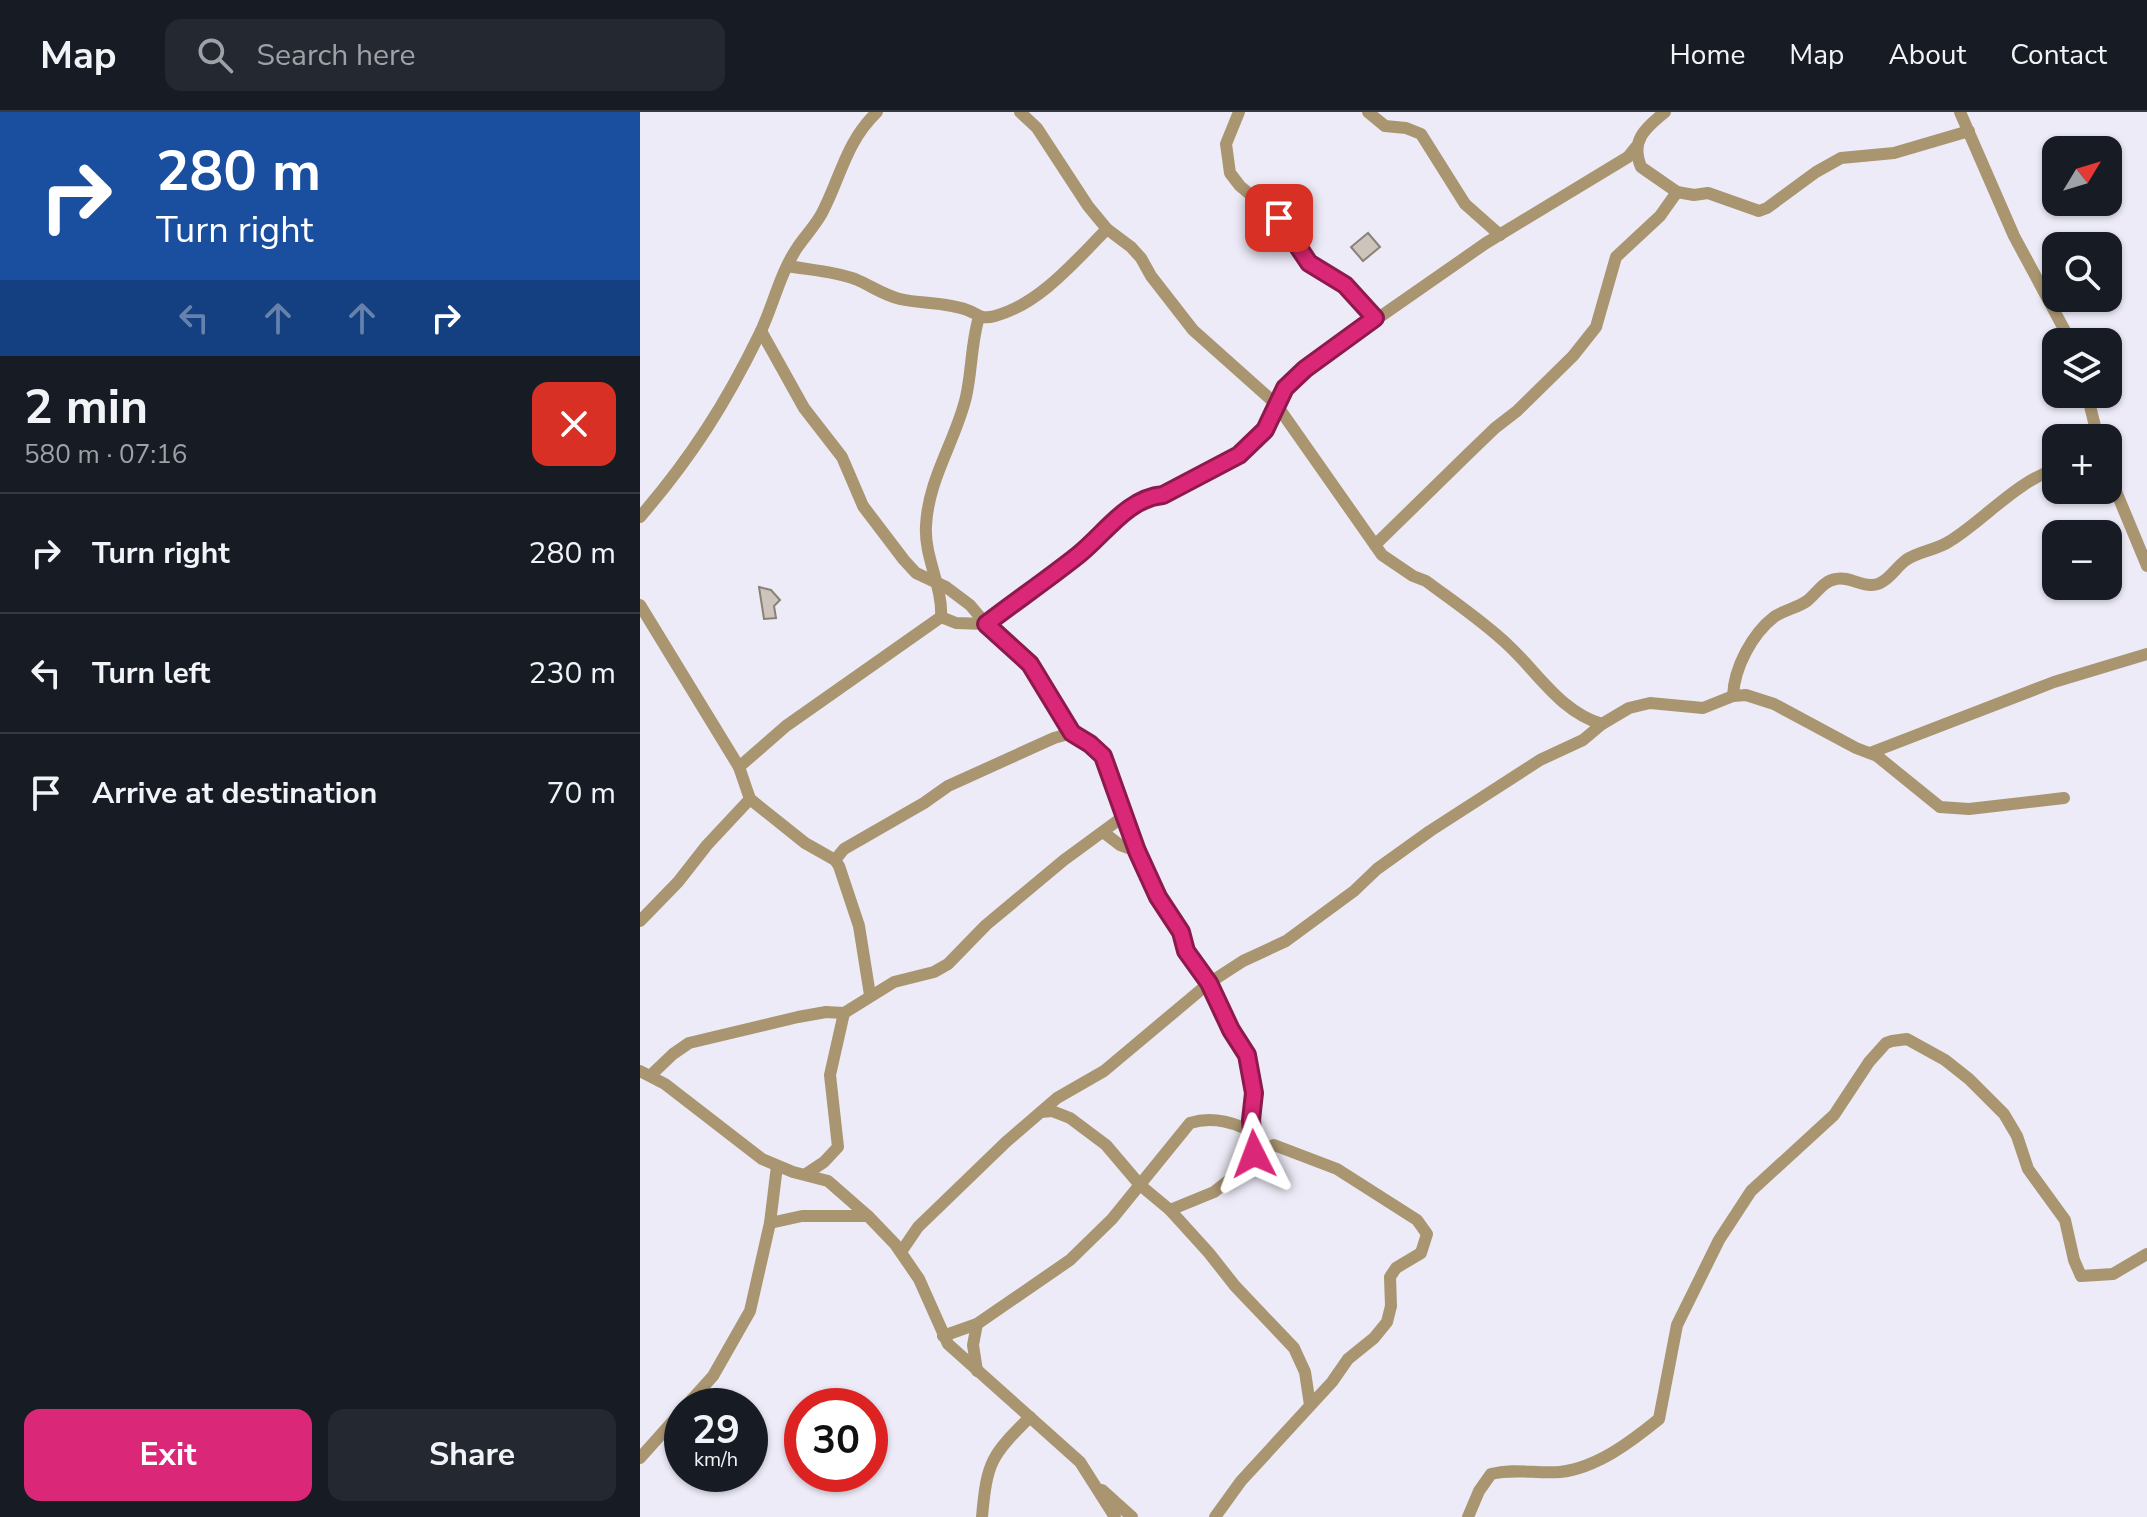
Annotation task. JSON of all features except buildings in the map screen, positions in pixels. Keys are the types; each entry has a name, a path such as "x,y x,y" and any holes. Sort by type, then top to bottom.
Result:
{"street":[{"path":"640,517 692,455 718,415 761,331 788,266 834,191 838,172 852,144 877,112"},
{"path":"1020,112 1037,128 1072,184 1107,229 1141,258 1160,289 1193,330 1276,404 1390,563 1426,581 1509,646 1566,706 1602,724"},
{"path":"1239,112 1226,144 1230,173 1240,186 1283,222 1309,263 1345,285 1375,318"},
{"path":"1368,112 1385,126 1421,134 1465,204 1500,235"},
{"path":"941,617 956,623 986,624 1078,555 1129,508 1150,496 1163,495 1239,455 1265,430 1285,388 1305,369 1500,235 1628,157 1642,131 1665,112"},
{"path":"1960,112 2014,236 2063,328"},
{"path":"1636,147 1641,167 1677,192 1694,195 1708,193 1751,209 1764,210 1841,158 1894,153 1969,131"},
{"path":"1375,545 1573,356 1596,327 1616,257 1660,216 1677,192"},
{"path":"788,266 834,273 889,296 968,310 979,317 1006,312 1040,293 1062,277 1107,229"},
{"path":"941,617 942,602 935,583 925,528 937,473 967,395 979,317"},
{"path":"761,331 804,408 842,457 863,506 904,560 916,573 946,587 970,605 1030,664 1072,733 1103,756 1137,851 1158,897 1247,1055 1254,1093 1252,1162 1214,1192 1170,1210"},
{"path":"1733,696 1733,683 1746,652 1764,627 1779,614 1804,603 1834,579 1847,579 1871,586 1876,584 1904,562 1948,543 1987,512 2042,476"},
{"path":"2121,504 2147,566"},
{"path":"640,605 739,767 750,799 805,843 835,860 844,875 859,926 870,995"},
{"path":"739,767 786,726 941,617"},
{"path":"1870,753 2054,682 2147,654"},
{"path":"901,1252 918,1227 1006,1142 1057,1098 1104,1071 1209,983 1243,961 1286,941 1430,831 1540,760 1583,740 1602,724 1642,703 1703,708 1733,696 1746,695 1774,704 1870,753 1940,807 1969,809 2064,798"},
{"path":"835,860 844,849 948,786 1054,738 1072,733"},
{"path":"640,921 750,799"},
{"path":"1115,1517 1080,1462 977,1371 943,1336 926,1292 901,1252 868,1216 834,1185 777,1166 743,1146 676,1092 646,1073 681,1049 705,1038 826,1012 844,1013 894,982 934,972 948,964 992,920 1064,860 1124,816"},
{"path":"1103,832 1120,845 1137,851"},
{"path":"806,1174 824,1162 838,1147 830,1075 844,1013"},
{"path":"1468,1517 1479,1491 1491,1474 1574,1469 1624,1447 1659,1419 1677,1325 1719,1240 1751,1191 1834,1115 1869,1062 1886,1043 1907,1039 1921,1046 1969,1079 1997,1105 2017,1136 2028,1169 2065,1220 2078,1274 2085,1277 2113,1274 2147,1254"},
{"path":"1041,1112 1052,1111 1070,1118 1098,1139 1140,1185 1170,1210 1294,1348 1305,1372 1310,1405"},
{"path":"943,1336 977,1324 1070,1260 1112,1219 1190,1123 1204,1118 1252,1132 1274,1145 1337,1169 1417,1220 1427,1234 1421,1253 1396,1268 1390,1277 1391,1306 1387,1322 1374,1338 1348,1359 1332,1382 1241,1481 1215,1517"},
{"path":"1254,1154 1274,1145"},
{"path":"702,1388 713,1376 750,1311 770,1223 777,1166"},
{"path":"770,1223 802,1216 868,1216"},
{"path":"886,1235 918,1227"},
{"path":"977,1324 973,1345 977,1371"},
{"path":"982,1517 991,1460 1030,1417"},
{"path":"640,1458 664,1431"},
{"path":"1091,1479 1132,1517"}],"route":[{"path":"1254,1154 1251,1120 1254,1093 1247,1055 1231,1030 1209,983 1186,951 1181,932 1158,897 1137,851 1103,756 1098,749 1072,733 1038,674 986,624 1078,555 1129,508 1150,496 1163,495 1239,455 1265,430 1285,388 1305,369 1375,318 1345,285 1309,263 1279,218"}]}
